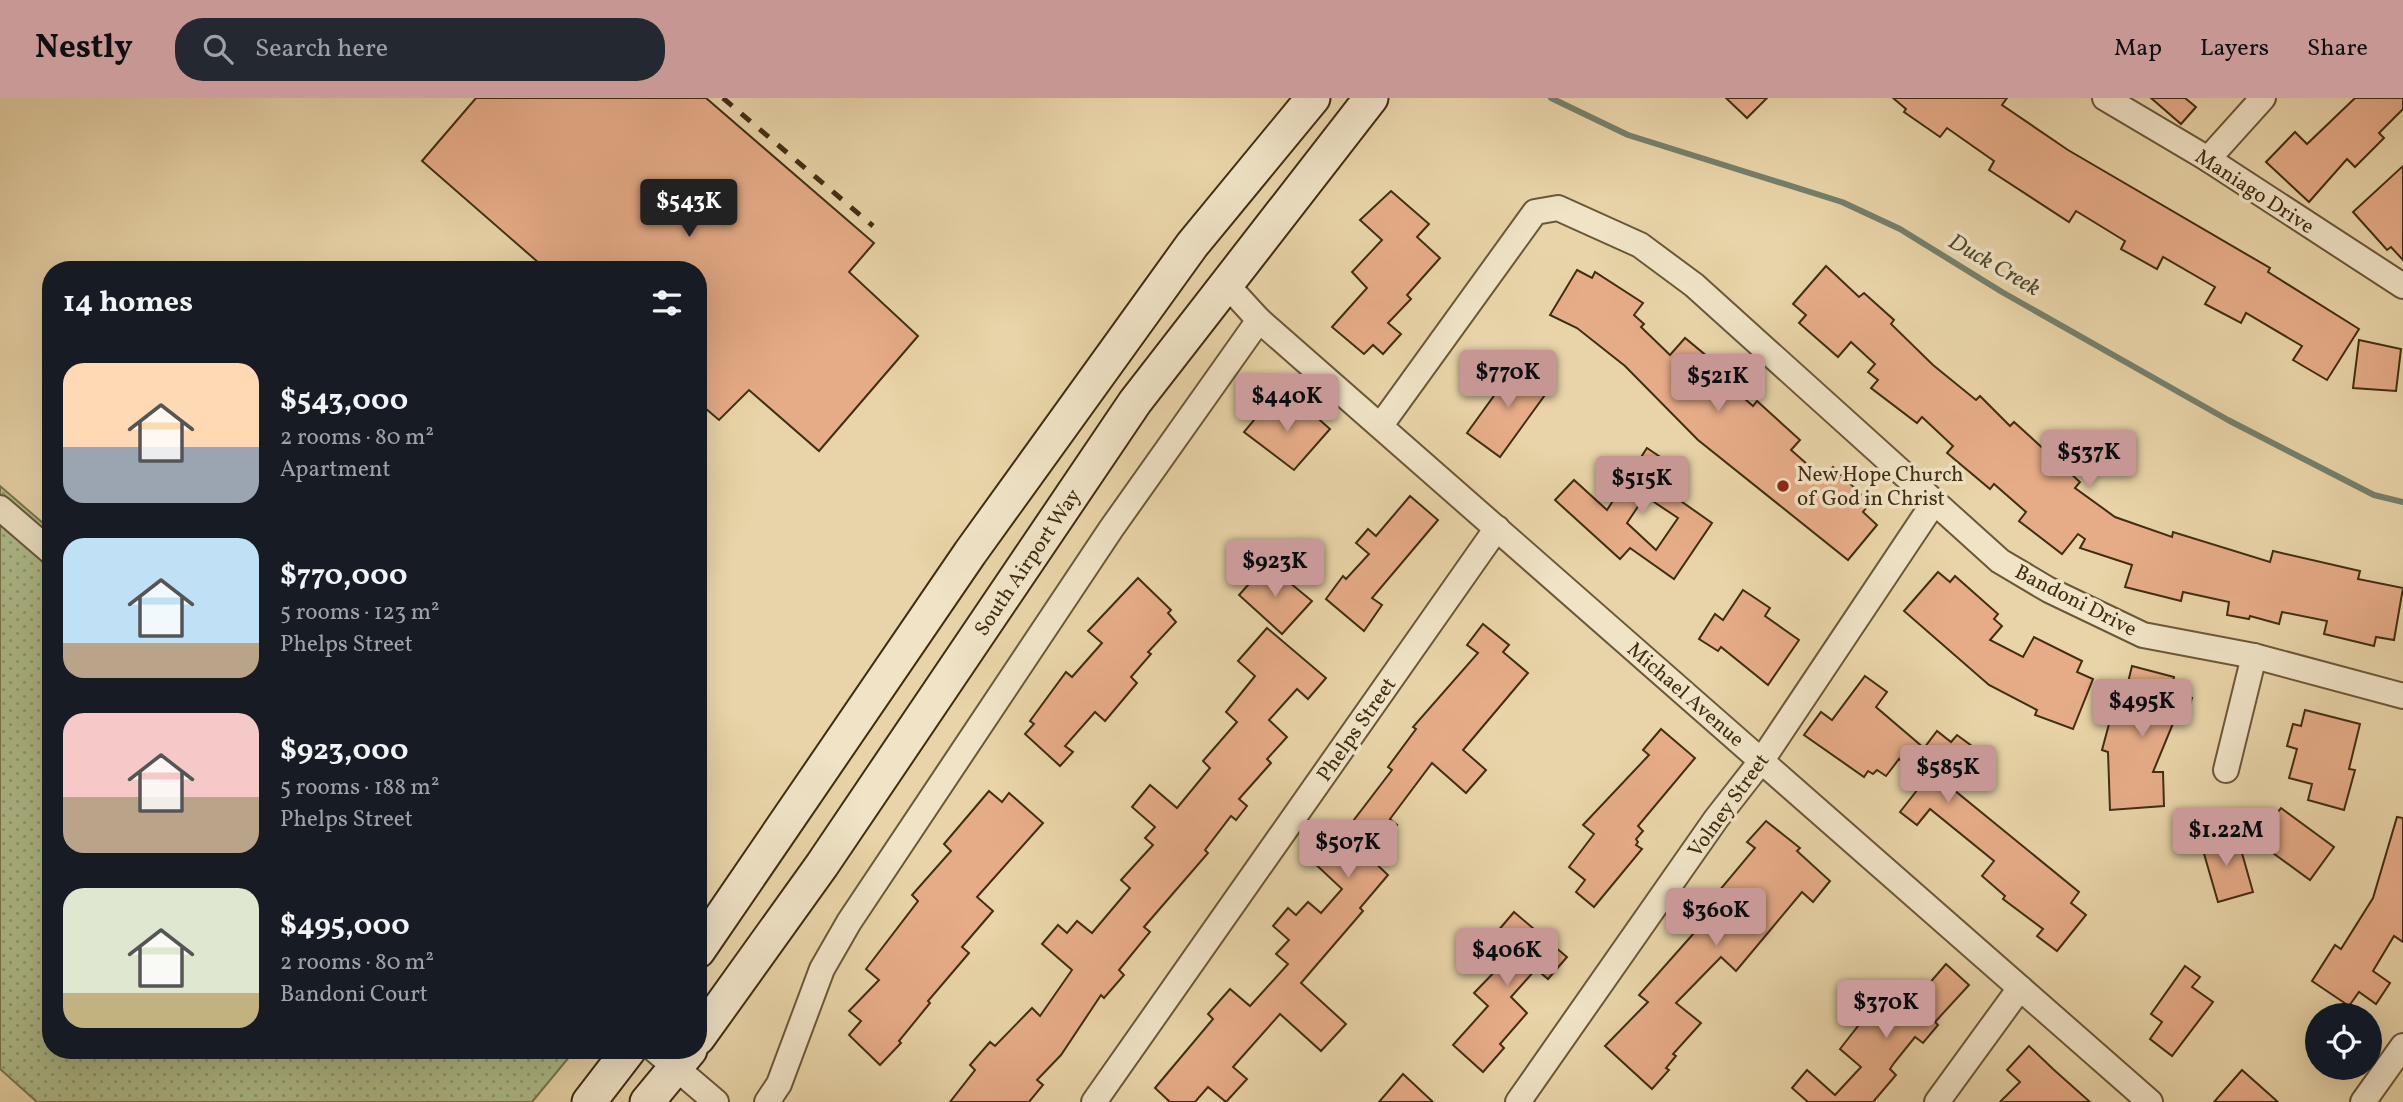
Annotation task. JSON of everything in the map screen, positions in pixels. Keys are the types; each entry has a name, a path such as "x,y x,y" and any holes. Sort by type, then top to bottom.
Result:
{"main road":[{"path":"707,938 970,553 1168,277 1313,98"},
{"name":"South Airport Way","path":"707,1025 822,865 1135,401 1371,98"},
{"path":"589,1102 622,1059"},
{"path":"648,1102 672,1059"}],"street":[{"name":"Maniago Drive","path":"2105,98 2208,159 2403,286"},
{"path":"2208,159 2263,98"},
{"name":"Bandoni Drive","path":"1381,425 1535,212 1558,208 1640,244 1694,285 1933,504 2000,561 2143,635 2254,656 2403,696"},
{"name":"Michael Avenue","path":"1226,284 1259,320 2150,1102"},
{"path":"767,1102 779,1084 822,969 849,922 1111,529 1259,320"},
{"name":"Volney Street","path":"1518,1102 1716,819 1762,760 1933,504"},
{"path":"0,508 42,544"},
{"name":"Phelps Street","path":"1094,1102 1497,528"},
{"path":"2226,770 2254,656"},
{"path":"1937,1102 2020,988"},
{"path":"2363,1102 2403,1046"},
{"path":"677,1059 716,1102"}],"green space":[{"path":"0,486 42,522 42,1059 568,1059 532,1102 37,1102 0,1069"}],"building":[{"path":"476,98 706,98 874,243 849,272 918,336 819,451 749,390 719,420 707,410 707,261 537,261 422,161"},
{"path":"1726,98 1767,98 1747,118"},
{"path":"1893,98 2007,98 2002,105 2068,150 2270,268 2268,272 2359,329 2327,380 2293,360 2302,346 2246,313 2241,323 2205,304 2215,287 2163,257 2157,269 2121,249 2125,241 2076,211 2069,222 1989,170 1994,161 1947,128 1940,137 1904,112 1906,109"},
{"path":"2151,98 2185,98 2196,107 2181,124"},
{"path":"2355,98 2403,98 2403,109 2379,133 2384,138 2355,167 2347,159 2309,202 2266,162 2295,132 2307,144"},
{"path":"2403,166 2403,260 2391,247 2387,250 2353,212"},
{"path":"1391,191 1429,224 1417,237 1440,258 1407,295 1411,299 1388,323 1401,334 1383,354 1373,345 1364,354 1332,327 1367,288 1352,272 1382,240 1360,220"},
{"path":"1826,266 1859,297 1864,293 1894,320 1891,324 1933,365 1976,400 1980,396 2010,426 2014,422 2080,482 2075,488 2115,517 2172,537 2173,532 2270,562 2273,551 2360,571 2358,579 2403,588 2394,640 2376,637 2374,646 2324,634 2327,621 2282,612 2279,624 2250,616 2249,619 2227,615 2229,602 2183,592 2181,601 2125,587 2132,565 2080,548 2085,539 2078,534 2062,554 2019,521 2026,512 1994,484 1990,489 1947,453 1953,446 1922,417 1917,423 1871,388 1878,380 1868,372 1875,364 1851,342 1838,357 1799,323 1806,315 1793,304"},
{"path":"1577,270 1592,278 1595,272 1643,303 1634,315 1644,324 1641,327 1670,355 1685,338 1726,372 1721,378 1753,406 1757,401 1800,440 1791,450 1823,478 1833,467 1870,503 1863,512 1877,525 1848,560 1698,440 1625,366 1577,328 1550,315"},
{"path":"2359,340 2401,349 2396,391 2353,388"},
{"path":"1517,364 1550,388 1500,457 1467,433"},
{"path":"1268,403 1289,421 1304,406 1330,429 1294,470 1244,432"},
{"path":"1647,448 1681,471 1668,492 1712,523 1674,579 1630,548 1620,559 1555,500 1574,480 1607,510","holes":["1645,496 1678,518 1656,550 1627,523"]},
{"path":"1410,496 1438,520 1372,598 1382,605 1364,631 1326,599 1343,576 1346,579 1369,554 1356,543 1368,529 1376,536"},
{"path":"1267,564 1312,601 1282,634 1239,595"},
{"path":"1938,572 1950,582 1955,576 1998,614 1994,619 2002,626 1990,640 2023,657 2034,637 2082,661 2077,672 2093,679 2073,729 2035,715 2037,710 1989,685 1904,611"},
{"path":"1138,578 1171,610 1168,613 1176,622 1148,652 1151,654 1131,677 1137,683 1105,721 1095,712 1065,746 1073,752 1060,766 1025,734 1034,724 1030,721 1066,672 1072,677 1102,643 1088,631"},
{"path":"1743,590 1770,608 1765,616 1799,640 1768,685 1721,647 1718,651 1699,639 1715,614 1723,620"},
{"path":"1483,624 1509,645 1503,652 1528,673 1463,750 1486,770 1466,793 1432,763 1390,819 1397,825 1371,859 1388,875 1360,908 1363,911 1301,983 1346,1024 1321,1051 1280,1014 1233,1067 1247,1079 1226,1102 1208,1087 1195,1102 1170,1102 1155,1088 1213,1019 1208,1014 1230,989 1250,1006 1288,964 1276,954 1289,940 1273,926 1288,908 1296,915 1308,902 1321,913 1342,889 1311,860 1332,837 1337,842 1392,770 1388,767 1416,729 1413,727 1478,653 1467,645"},
{"path":"1267,628 1326,678 1308,699 1297,689 1269,720 1287,737 1267,759 1271,763 1239,799 1247,806 1236,820 1231,816 1205,850 1208,853 1144,927 1150,932 1119,970 1124,975 1104,998 1101,995 1061,1055 1037,1080 1043,1085 1029,1102 950,1102 975,1070 970,1065 990,1042 995,1046 1032,1008 1040,1016 1072,970 1042,944 1058,925 1067,933 1077,921 1092,933 1130,888 1121,880 1153,845 1145,838 1155,827 1132,807 1150,785 1177,808 1210,768 1203,761 1237,722 1226,712 1255,676 1238,661"},
{"path":"2132,666 2174,677 2171,692 2192,698 2184,723 2174,721 2153,772 2163,772 2164,806 2110,810 2108,752 2102,750 2112,713 2120,715"},
{"path":"1865,676 1887,692 1876,707 1924,748 1937,731 1951,742 1957,735 1976,749 1948,785 2079,892 2071,903 2086,915 2057,951 2037,936 2043,929 2003,899 2005,896 1982,876 1994,861 1930,809 1917,825 1900,812 1925,780 1899,759 1886,776 1877,770 1873,774 1868,771 1864,777 1804,735 1821,712 1832,720"},
{"path":"2305,710 2360,724 2349,769 2355,770 2344,810 2308,800 2312,784 2289,778 2297,749 2287,746 2293,724 2301,726"},
{"path":"1661,729 1695,758 1638,826 1643,831 1636,839 1636,845 1642,849 1594,907 1576,892 1585,880 1569,867 1594,834 1583,825 1649,755 1643,750"},
{"path":"989,791 1002,802 1009,793 1043,823 977,897 993,911 962,947 969,953 928,1001 930,1003 899,1041 901,1043 880,1065 849,1035 861,1021 849,1011 879,980 866,969 918,901 912,895 951,851 944,844"},
{"path":"2281,808 2334,847 2310,880 2255,840"},
{"path":"2397,817 2403,818 2403,942 2394,936 2373,971 2390,983 2377,1003 2359,992 2351,1003 2345,1003 2312,981 2335,945 2341,949 2373,898"},
{"path":"1766,821 1800,848 1797,851 1830,881 1813,902 1802,892 1736,971 1721,957 1676,1003 1701,1023 1673,1054 1676,1056 1666,1068 1669,1070 1652,1089 1605,1046 1648,1002 1639,995 1694,933 1688,928 1755,848 1747,842"},
{"path":"2221,834 2224,843 2238,839 2253,892 2218,902 2200,840"},
{"path":"1514,912 1567,957 1548,979 1536,969 1511,997 1527,1013 1500,1044 1504,1048 1483,1072 1453,1045 1488,1006 1474,993 1505,961 1486,945"},
{"path":"1946,964 1969,985 1935,1022 1938,1025 1923,1043 1915,1037 1890,1069 1896,1075 1873,1102 1808,1102 1792,1088 1807,1070 1835,1095 1861,1067 1840,1049 1887,989 1909,1007"},
{"path":"2185,966 2200,977 2192,987 2213,1002 2172,1056 2150,1039 2162,1022 2151,1014"},
{"path":"2029,1046 2090,1102 2000,1102 2020,1082 2007,1070"},
{"path":"2242,1070 2278,1102 2214,1102"},
{"path":"1403,1074 1433,1102 1379,1102"}],"waterway":[{"name":"Duck Creek","path":"1551,98 1628,135 1842,202 1900,229 2002,292 2228,420 2374,495 2403,502"}],"railway":[{"path":"723,98 873,226"}],"place":[{"name":"New Hope Church of God in Christ","path":"1783,486"}]}
